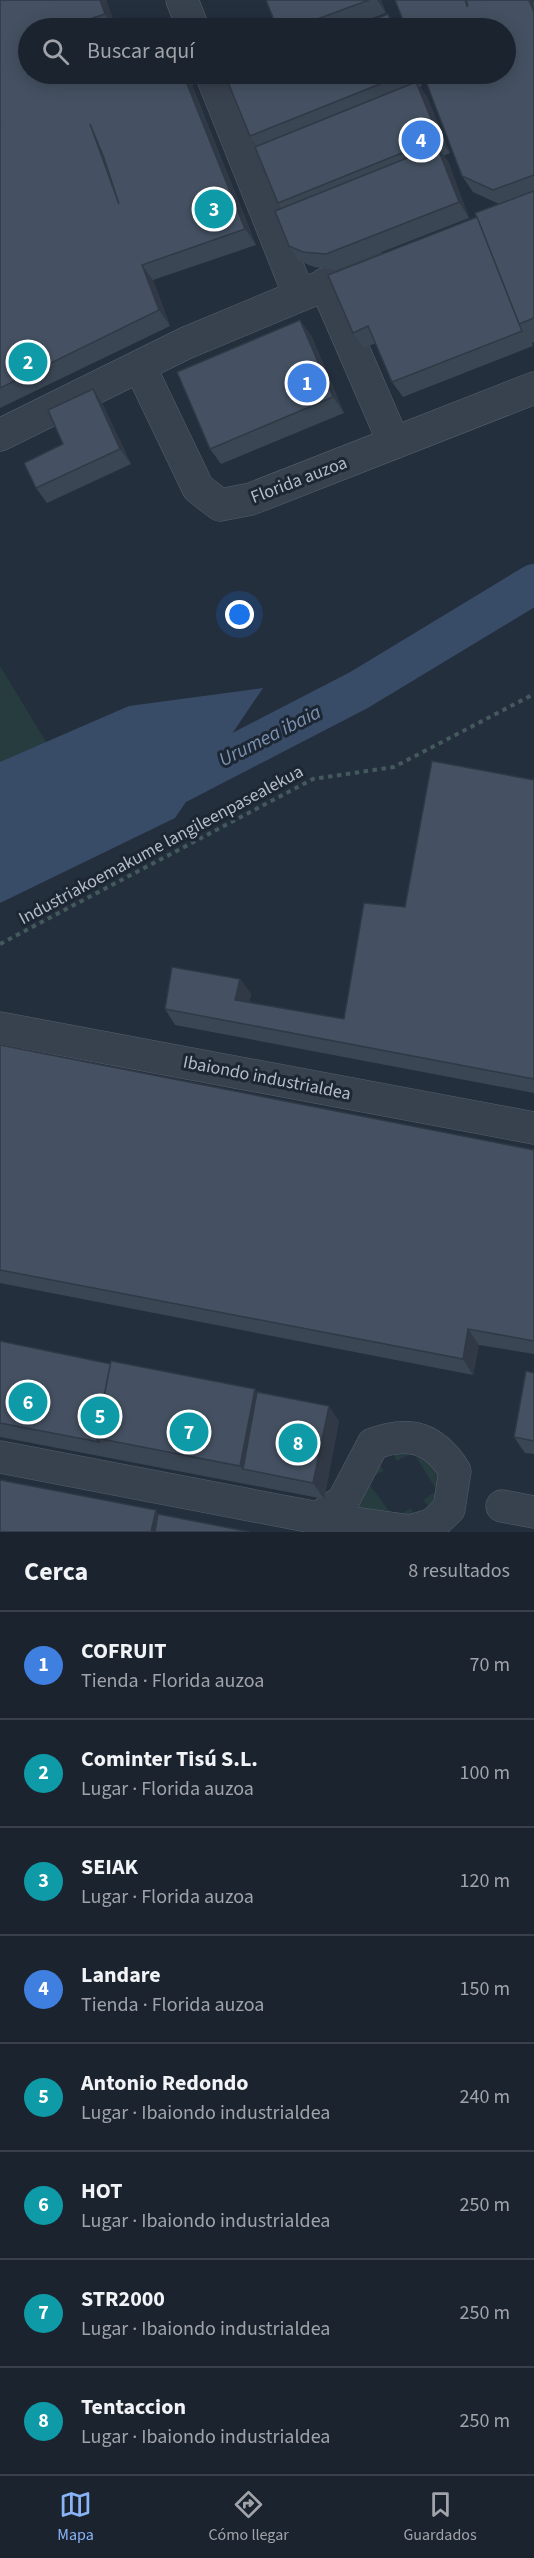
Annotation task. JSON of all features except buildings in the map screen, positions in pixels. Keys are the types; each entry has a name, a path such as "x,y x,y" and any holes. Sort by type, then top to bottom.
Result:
{"street":[{"path":"182,0 189,18"},
{"path":"216,84 312,290 394,443"},
{"path":"0,435 186,343 402,254"},
{"name":"Florida auzoa","path":"140,367 198,488 220,505 251,500 534,388"},
{"name":"Ibaiondo industrialdea","path":"0,1028 534,1128"},
{"path":"0,1457 318,1518"},
{"path":"502,1506 534,1512"}],"path":[{"name":"Industriakoemakume langileenpasealekua","path":"0,944 313,779 394,767 534,694"}],"green space":[{"path":"0,666 51,750 0,774"},
{"path":"410,1448 440,1472 439,1500 429,1506 423,1500 437,1491 413,1452 397,1461 393,1453"},
{"path":"377,1463 384,1470 367,1481 395,1519 411,1508 414,1515 411,1521 392,1521 348,1513 360,1500 371,1467"}],"water":[{"path":"263,688 175,818 0,903 0,762 129,706"}],"waterway":[{"name":"Urumea ibaia","path":"160,793 359,690 534,584"}],"place":[{"name":"Landare","path":"421,140"},
{"name":"SEIAK","path":"214,209"},
{"name":"Cominter Tisú S.L.","path":"28,362"},
{"name":"COFRUIT","path":"307,383"},
{"name":"HOT","path":"28,1402"},
{"name":"Antonio Redondo","path":"100,1416"},
{"name":"STR2000","path":"189,1432"},
{"name":"Tentaccion","path":"298,1443"}]}
